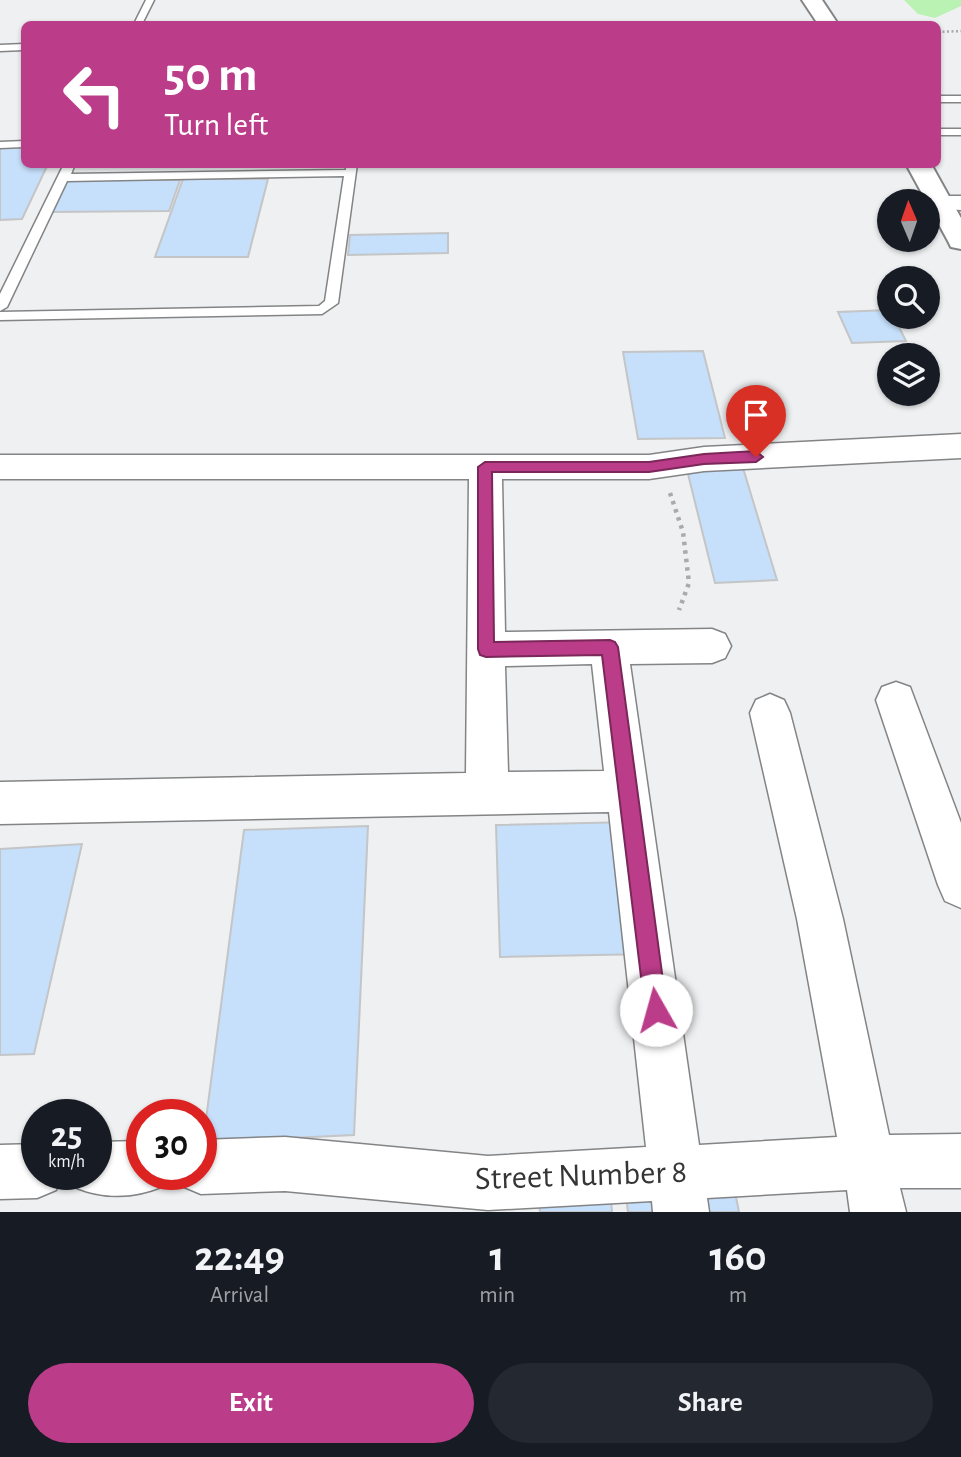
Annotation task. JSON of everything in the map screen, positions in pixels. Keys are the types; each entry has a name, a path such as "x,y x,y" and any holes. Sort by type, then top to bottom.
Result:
{"street":[{"path":"812,0 826,21"},
{"path":"921,168 951,203 961,242"},
{"path":"0,467 649,467 704,459 961,446"},
{"path":"485,467 487,793"},
{"path":"486,649 712,646"},
{"path":"610,647 678,1193"},
{"path":"896,700 961,885"},
{"path":"770,713 820,919 873,1188"},
{"path":"0,803 629,790"},
{"name":"Street Number 8","path":"217,1166 285,1164 488,1183 678,1193 873,1188 961,1161"},
{"path":"0,1172 21,1171"}],"lane":[{"path":"140,21 150,0"},
{"path":"0,48 21,47"},
{"path":"941,99 961,99"},
{"path":"941,132 961,132"},
{"path":"0,145 21,144"},
{"path":"0,307 7,280 68,168"},
{"path":"0,316 323,310 331,303 351,169 63,178"}],"path":[{"path":"941,32 961,32"},
{"path":"649,467 667,484 683,531 689,583 666,647"}],"green space":[{"path":"904,0 961,0 961,6 935,18 918,14"}],"building":[{"path":"21,146 21,168 46,168 22,219 0,220 0,147"},
{"path":"183,179 268,179 248,257 155,257"},
{"path":"65,180 180,180 169,211 49,212"},
{"path":"448,233 448,253 348,255 350,235"},
{"path":"877,310 877,329 900,329 906,341 852,343 838,312"},
{"path":"703,351 725,438 638,439 623,352"},
{"path":"743,468 777,580 715,583 687,470"},
{"path":"630,822 646,954 500,957 496,825"},
{"path":"368,826 354,1135 217,1141 217,1099 209,1099 244,830"},
{"path":"82,844 34,1054 0,1055 0,849"},
{"path":"667,1185 671,1212 628,1212 625,1190"},
{"path":"610,1187 612,1212 540,1212 538,1190"},
{"path":"734,1187 739,1212 688,1212 685,1191"}],"route":[{"path":"656,1010 610,647 486,649 485,467 649,467 704,459 756,457"}]}
